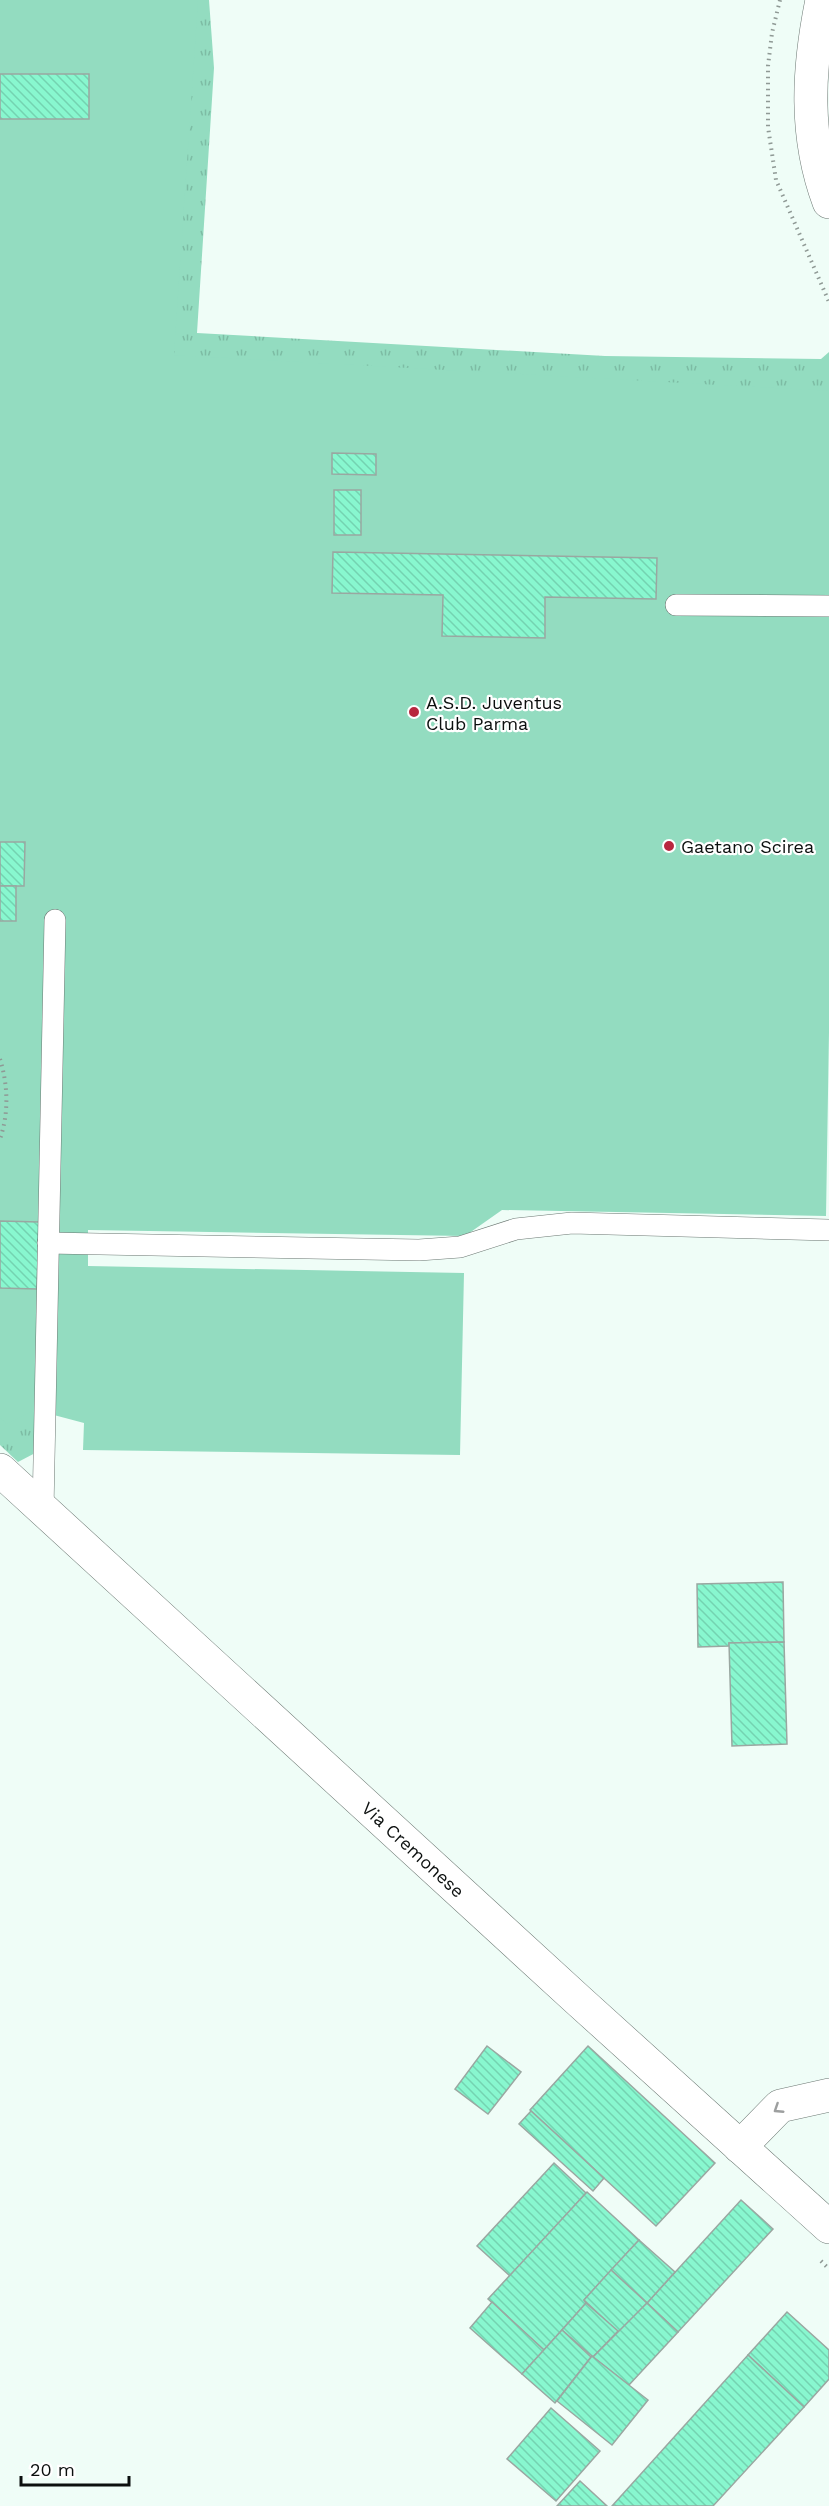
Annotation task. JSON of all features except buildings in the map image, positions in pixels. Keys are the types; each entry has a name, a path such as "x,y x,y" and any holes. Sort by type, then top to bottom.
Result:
{"main road":[{"path":"822,0 812,59 810,117 814,149 829,202"},
{"path":"810,117 815,101 829,83"},
{"name":"Via Cremonese","path":"0,1470 829,2227"},
{"path":"740,2147 780,2106 829,2095"}],"lane":[{"path":"676,605 829,606"},
{"path":"43,1510 55,920"},
{"path":"48,1243 426,1250 460,1247 516,1229 572,1223 829,1230"}],"path":[{"path":"0,1059 7,1094 5,1120 0,1139"}],"green space":[{"name":"A.S.D. Juventus Club Parma","path":"0,0 198,0 174,355 829,391 829,1032 826,1216 502,1210 465,1236 88,1230 88,1266 464,1273 460,1455 83,1450 84,1423 35,1410 7,1424 0,1418"},
{"path":"160,0 209,0 214,68 197,333 605,356 821,359 829,352 829,396 101,356"},
{"path":"0,1294 39,1295 39,1451 18,1462 0,1445"}],"place":[{"name":"A.S.D. Juventus Club Parma","path":"414,712"},
{"name":"Gaetano Scirea","path":"669,846"}]}
